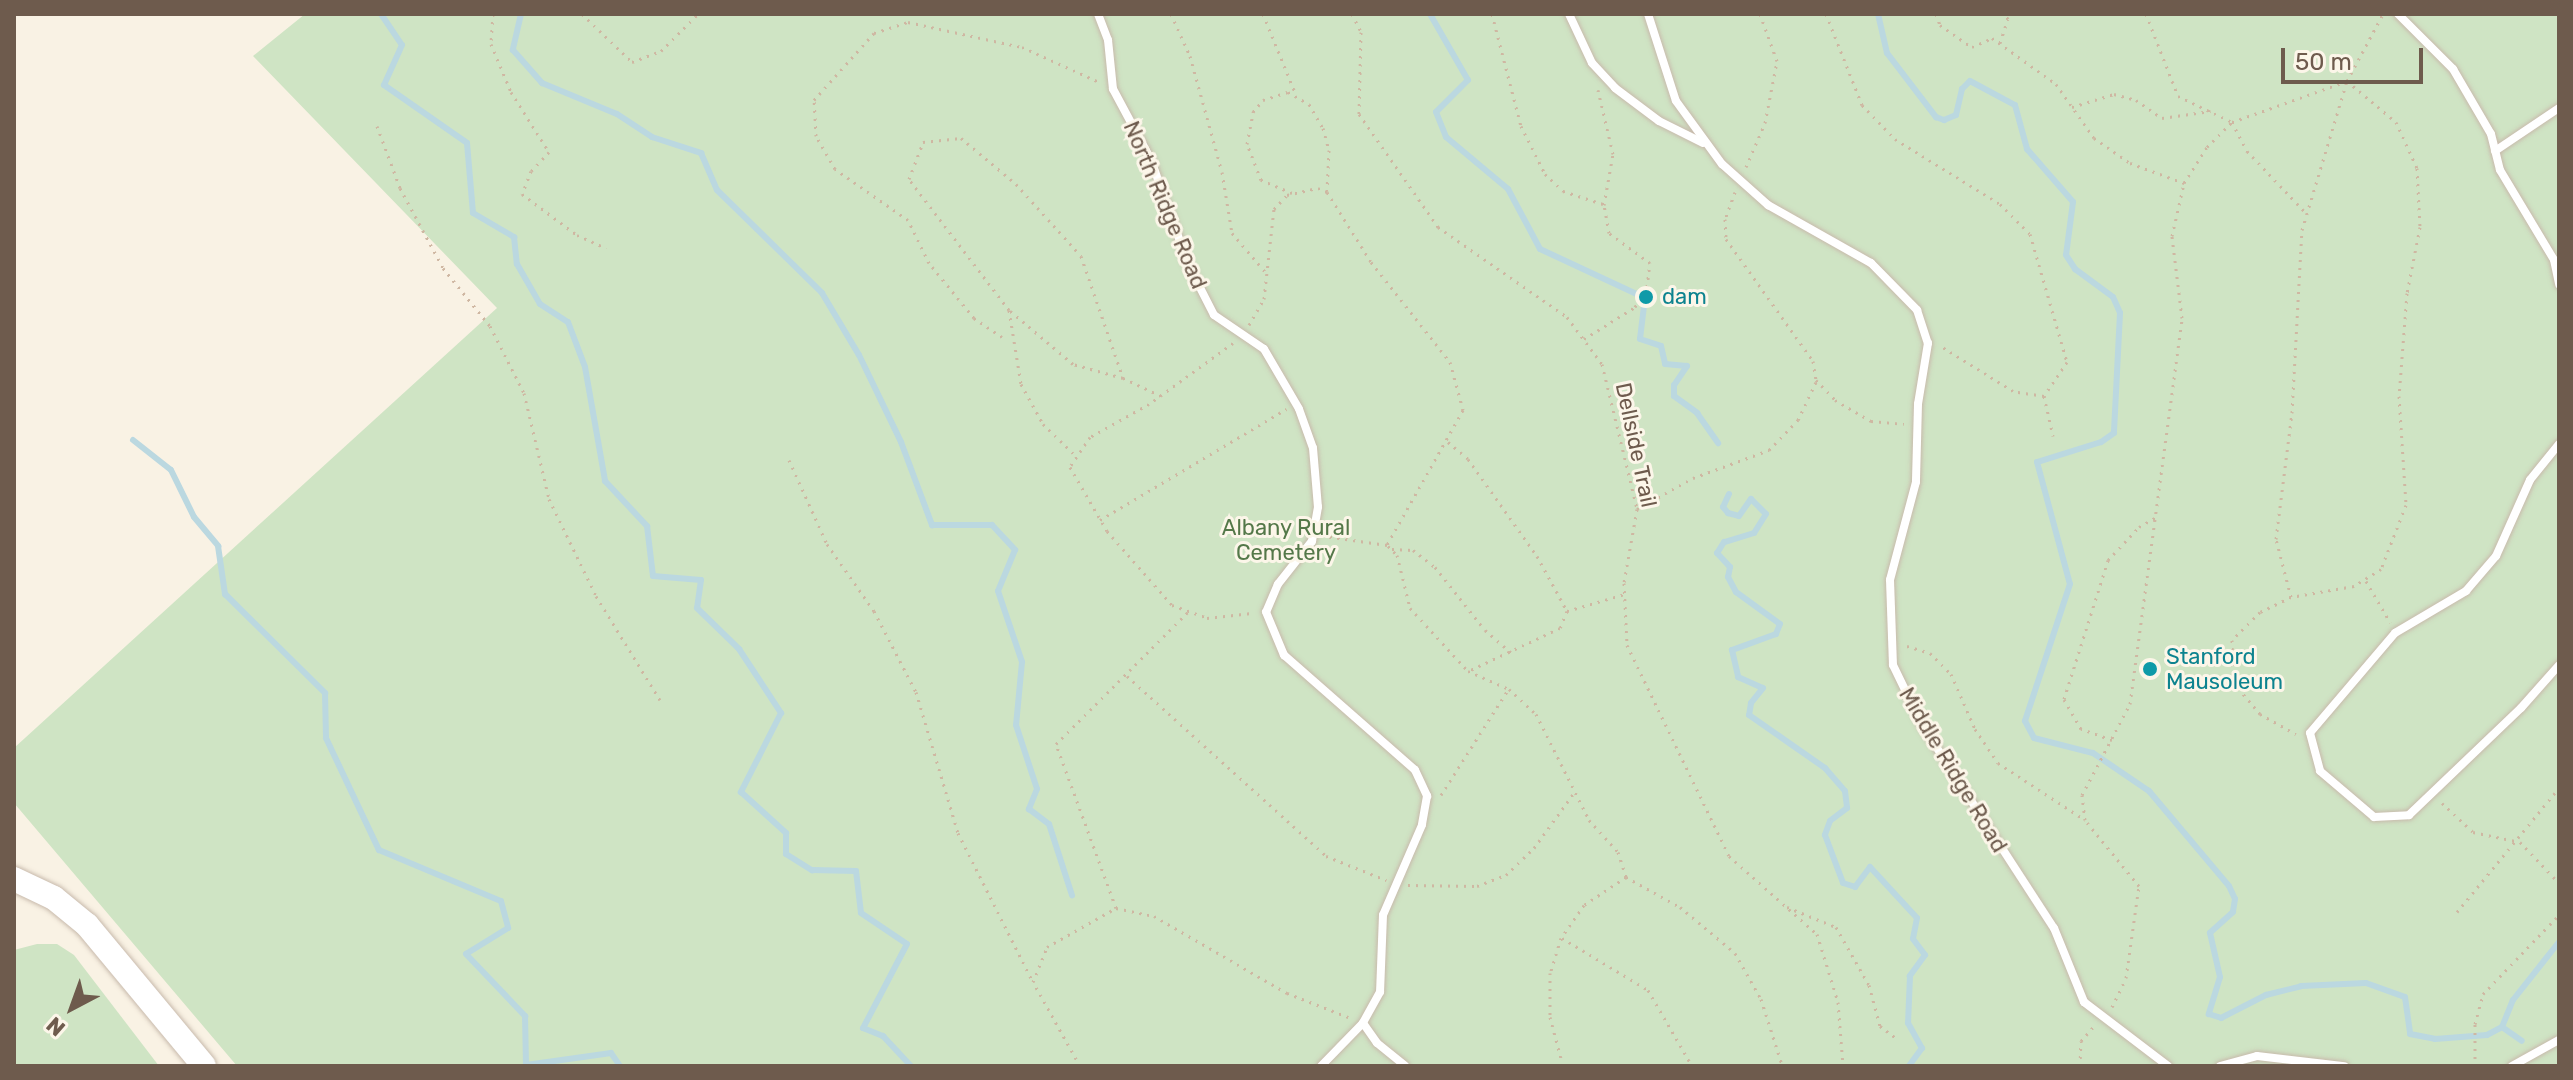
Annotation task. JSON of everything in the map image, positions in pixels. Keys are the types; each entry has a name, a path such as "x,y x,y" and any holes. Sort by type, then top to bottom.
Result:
{"street":[{"path":"14,879 54,898 87,925 204,1066"}],"lane":[{"name":"North Ridge Road","path":"1098,14 1108,40 1113,89 1151,160 1188,264 1214,315 1264,349 1295,403 1313,448 1318,507 1313,535 1278,584 1266,612"},
{"name":"Middle Ridge Road","path":"1569,14 1599,72 1636,106 1704,143"},
{"name":"Middle Ridge Road","path":"1648,14 1676,101 1704,143 1740,182 1886,276 1917,310 1928,343 1916,482 1890,580 1889,644 1913,710 2054,928 2084,1002 2102,1020 2168,1066"},
{"path":"2398,14 2453,69 2491,134 2500,170 2554,260 2559,284"},
{"path":"2495,151 2559,108"},
{"path":"2559,444 2530,480 2496,556 2466,591 2395,633 2310,733 2320,771 2374,817 2409,815 2559,665"},
{"path":"1266,612 1284,655 1415,770 1427,796 1422,825 1383,915 1380,992 1363,1023 1321,1066"},
{"path":"1363,1023 1405,1066"},
{"path":"2512,1066 2559,1040"},
{"path":"2220,1066 2257,1056 2344,1066"}],"path":[{"path":"493,14 491,44 511,92 549,152 531,171 522,194 577,235 606,248"},
{"path":"582,14 632,62 661,51 698,14"},
{"path":"1171,14 1210,129 1232,233 1267,274"},
{"path":"1263,14 1296,95"},
{"name":"Dellside Trail","path":"1352,14 1361,32 1359,114 1438,227 1567,317 1602,364 1637,509 1625,594 1627,645 1729,856 1817,934 1838,1002 1843,1066"},
{"path":"1492,14 1521,126 1545,174 1563,191 1604,205"},
{"path":"1637,509 1693,478 1769,450 1798,420 1816,380 1813,361 1726,239 1725,219 1765,123 1777,61 1760,14"},
{"path":"1826,14 1850,86 1895,139 2000,204 2030,234 2067,362 2044,396 2053,436"},
{"path":"1936,14 1940,25 1972,47 1992,38 2056,84 2094,138 2130,163 2184,183"},
{"path":"2000,43 2008,19 2005,14"},
{"path":"2146,14 2178,96 2232,122 2247,151 2307,214"},
{"path":"2291,597 2276,539 2307,214 2347,81 2383,14"},
{"path":"1002,337 974,318 929,263 908,220 835,169 816,136 814,100 874,33 908,22 1022,47 1113,89"},
{"path":"1584,339 1635,307 1647,287 1650,263 1609,233 1604,205 1613,154 1586,52"},
{"path":"2085,820 2082,795 2130,704 2158,516 2182,318 2172,236 2184,183 2207,147 2232,122 2347,81"},
{"path":"2310,733 2291,735 2260,714 2233,682 2232,640 2260,612 2291,597 2365,580 2381,569 2406,505 2399,396 2407,293 2420,227 2417,168 2396,122 2347,81"},
{"path":"1292,193 1261,180 1247,144 1253,112 1263,100 1275,94 1296,95 1309,104 1323,128 1329,150 1327,192 1371,262 1450,362 1463,410 1389,547 1410,608 1468,671 1509,689 1536,714 1589,820 1618,852 1626,877 1680,907 1735,953 1761,999 1782,1065"},
{"path":"2072,107 2114,94 2136,100 2162,118 2210,111"},
{"path":"377,126 400,188 443,268 490,326 524,393 549,499 596,596 660,700"},
{"path":"1123,378 1081,256 1016,184 961,138 923,142 909,179 1009,310 1073,364 1123,378 1161,396"},
{"path":"1266,612 1207,618 1172,605 1100,520 1070,467 1090,437 1161,396 1243,335 1264,299 1271,218 1277,203 1292,193 1309,188 1327,192"},
{"path":"1009,310 1021,384 1043,424 1077,457"},
{"path":"1928,343 1952,349 2013,391 2044,396"},
{"path":"1816,380 1835,400 1871,421 1920,426"},
{"path":"1100,520 1295,403"},
{"path":"1447,440 1468,459 1520,532 1567,611"},
{"path":"789,460 827,544 874,611 916,692 958,833 1033,982 1080,1066"},
{"path":"2112,740 2081,729 2064,699 2108,560 2139,527 2158,516"},
{"path":"1313,535 1413,550 1435,567 1485,630 1511,653"},
{"path":"2365,580 2395,633"},
{"path":"1567,611 1625,594"},
{"path":"1116,908 1056,744 1189,611"},
{"path":"1468,671 1560,628 1567,611"},
{"path":"1889,644 1922,650 1938,659 1957,683 1975,729 1998,763 2085,820 2135,876 2140,898 2126,978 2102,1020 2081,1041 2080,1066"},
{"path":"1127,676 1326,856 1396,884 1477,886 1506,875 1534,848 1574,793"},
{"path":"1422,825 1509,689"},
{"path":"2457,912 2520,842 2559,788"},
{"path":"2435,790 2444,807 2473,832 2520,842 2559,883"},
{"path":"1563,1066 1550,1017 1550,973 1561,938 1584,905 1626,877"},
{"path":"1784,906 1836,927 1869,985 1880,1026 1897,1039"},
{"path":"1033,982 1047,947 1116,908 1154,916 1287,993 1363,1023"},
{"path":"2475,1066 2475,1024 2488,986 2559,915"},
{"path":"1561,938 1648,990 1692,1066"}],"green space":[{"name":"Albany Rural Cemetery","path":"305,14 2559,14 2559,1066 237,1066 14,803 14,748 497,308 253,56"},
{"path":"37,944 57,944 74,955 159,1066 14,1066 14,950"}],"waterway":[{"path":"381,14 402,45 384,85 467,143 473,213 514,237 517,264 540,304 568,322 585,367 605,481 647,526 653,576 701,580 697,608 739,649 781,713 741,792 786,833 786,854 812,870 856,871 861,913 907,944 863,1028 883,1036 911,1066"},
{"path":"521,14 513,50 542,83 617,114 652,137 701,153 717,190 822,293 859,355 901,442 932,525 992,525 1015,550 998,591 1022,662 1016,725 1037,789 1029,809 1049,824 1072,895"},
{"path":"1430,14 1468,80 1436,112 1446,137 1508,189 1540,249 1645,298 1640,339 1661,346 1665,364 1687,366 1674,385 1674,396 1697,413 1718,443"},
{"path":"1878,14 1887,53 1936,117 1944,120 1956,115 1962,89 1970,81 2015,105 2027,149 2073,202 2066,255 2075,269 2113,297 2120,313 2114,433 2101,442 2037,462 2070,584 2025,721 2034,738 2093,753 2149,791 2229,886 2235,899 2233,912 2210,933 2220,977 2209,1014 2221,1018 2266,995 2301,986 2366,983 2405,997 2410,1034 2435,1039 2487,1035 2502,1027 2513,1000 2559,942"},
{"path":"133,440 171,470 194,517 218,546 225,594 325,693 326,738 379,850 501,901 508,928 466,954 525,1016 526,1065 611,1053 620,1066"},
{"path":"1729,494 1723,507 1728,513 1739,516 1751,499 1766,514 1754,533 1724,542 1717,553 1730,567 1728,577 1736,592 1780,624 1776,634 1732,650 1738,677 1763,688 1751,703 1749,715 1825,768 1845,791 1847,808 1830,821 1825,835 1843,883 1855,887 1870,867 1917,918 1913,939 1925,955 1910,976 1908,1023 1922,1048 1909,1066"},
{"path":"2502,1027 2522,1041"}],"place":[{"name":"dam","path":"1646,297"},
{"name":"Stanford Mausoleum","path":"2150,669"}]}
